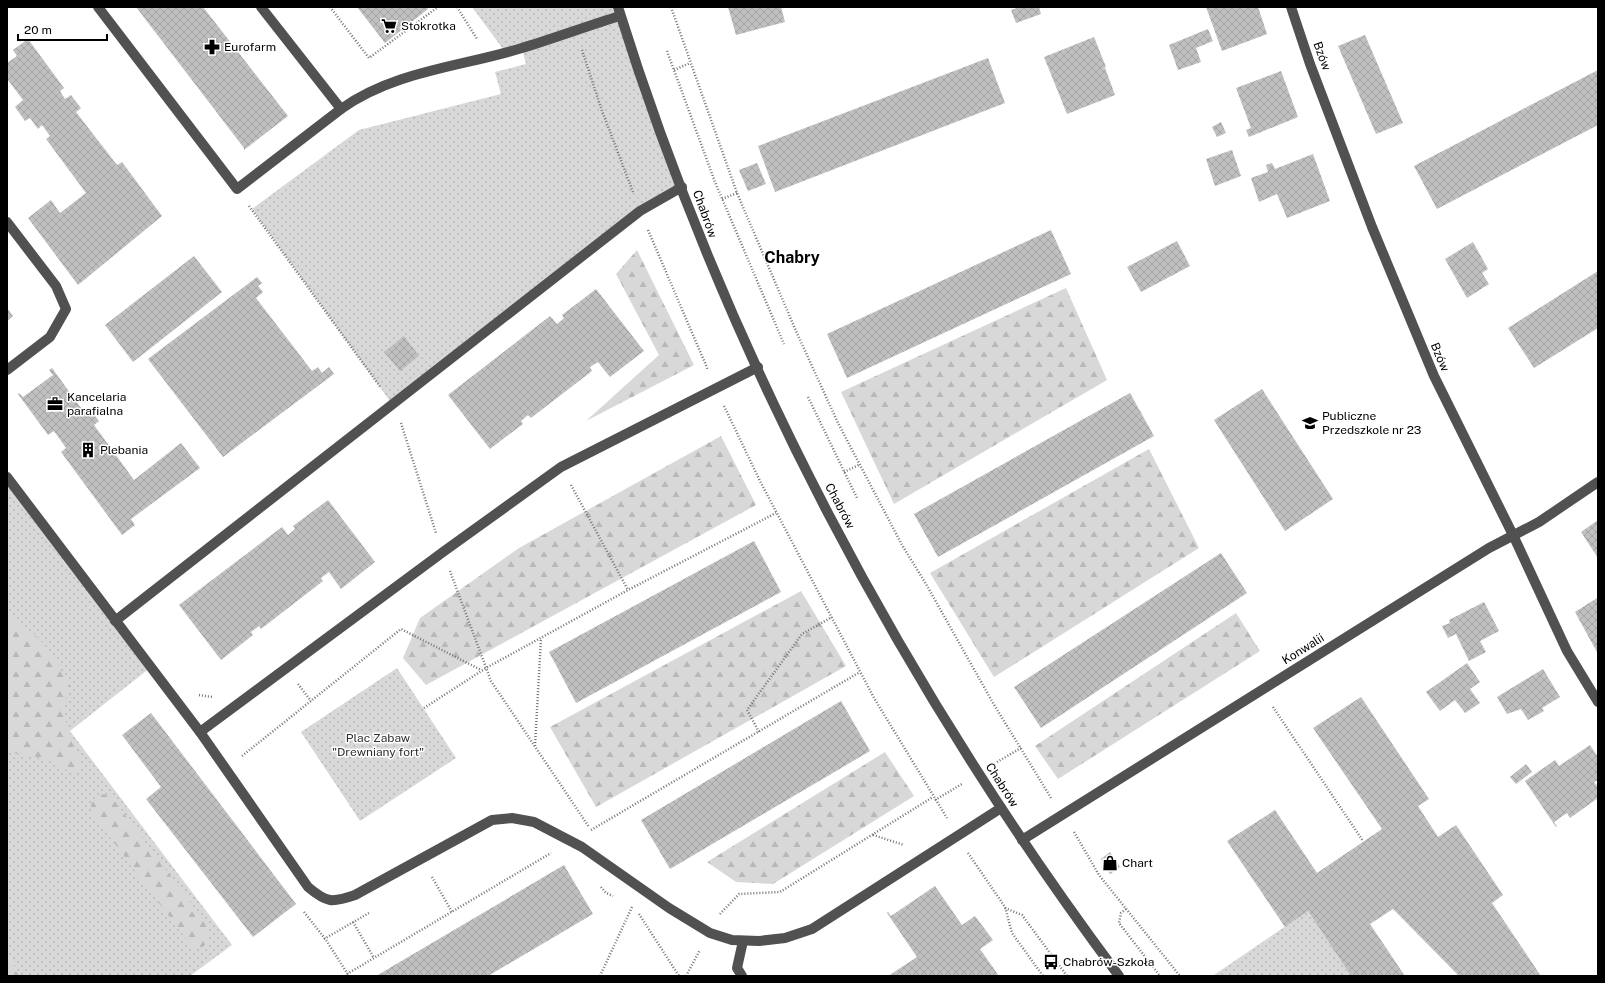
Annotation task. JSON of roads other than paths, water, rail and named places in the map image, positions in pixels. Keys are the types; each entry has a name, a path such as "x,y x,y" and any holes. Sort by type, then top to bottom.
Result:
{"street":[{"path":"98,7 236,189 354,100 399,79 522,49 576,30 619,11"},
{"path":"261,7 341,109"},
{"name":"Bzów","path":"1291,7 1310,64 1372,227 1428,362 1567,651 1598,702"},
{"name":"Chabrów","path":"619,11 645,89 706,254 821,500 890,625 1000,808 1119,976"},
{"path":"115,621 640,211 682,187"},
{"path":"7,222 56,286 66,309 50,337 7,370"},
{"path":"200,732 437,556 561,468 758,367"},
{"path":"7,477 200,732 308,887 322,899 338,901 355,895 492,820 512,818 534,822 574,843 669,908 710,933 732,940 743,941 785,938 812,929 1000,808"},
{"name":"Konwalii","path":"1022,840 1489,548 1539,522 1598,482"},
{"path":"742,976 737,968 743,941"}],"place":[{"name":"Stokrotka","path":"389,26"},
{"name":"Eurofarm","path":"212,47"},
{"name":"Kancelaria parafialna","path":"55,404"},
{"name":"Publiczne Przedszkole nr 23","path":"1310,423"},
{"name":"Plebania","path":"88,450"},
{"name":"Chart","path":"1110,863"},
{"name":"Chabrów-Szkoła","path":"1051,962"}],"district":[{"name":"Chabry","path":"792,257"}],"park label":[{"name":"Plac Zabaw \"Drewniany fort\"","path":"378,745"}]}
